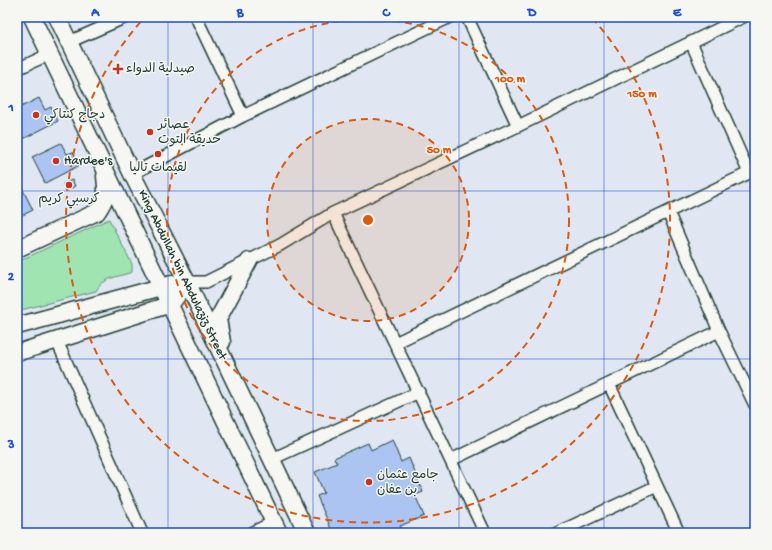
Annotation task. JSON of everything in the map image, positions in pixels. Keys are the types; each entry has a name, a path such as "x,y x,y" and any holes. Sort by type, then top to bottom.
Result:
{"main road":[{"name":"King Abdullah bin Abdulaziz Street","path":"32,17 171,304 277,528"},
{"name":"King Abdullah bin Abdulaziz Street","path":"57,17 132,174 187,282 307,533"},
{"path":"17,249 97,212 104,201 107,190 105,170"},
{"path":"227,367 218,319 249,261"},
{"path":"17,326 161,286 187,282"},
{"path":"17,353 171,304 187,282"}],"street":[{"path":"69,42 126,17"},
{"path":"196,17 243,116"},
{"path":"132,174 243,116 450,17"},
{"path":"467,17 518,126"},
{"path":"187,282 206,282 280,245 333,213 518,126 743,17"},
{"path":"396,343 752,172 691,42"},
{"path":"17,69 50,54"},
{"path":"668,212 719,331 755,405"},
{"path":"333,213 485,533"},
{"path":"451,460 719,331"},
{"path":"57,341 142,533"},
{"path":"610,384 679,533"},
{"path":"272,459 419,392"},
{"path":"557,533 657,486"},
{"path":"251,533 277,528"}],"green space":[{"path":"109,219 132,264 132,272 107,280 99,286 96,291 17,311 17,262"}],"building":[{"name":"دجاج كنتاكي","path":"39,98 45,110 51,107 58,121 23,139 17,127 17,109"},
{"name":"Hardee's","path":"61,143 67,154 73,152 80,165 45,183 32,157"},
{"path":"17,178 33,210 17,218"},
{"name":"كرسبي كريم","path":"72,180 75,186 66,191 63,184"},
{"name":"جامع عثمان بن عفان","path":"392,440 401,462 409,458 423,492 415,495 424,516 400,526 403,533 342,533 340,528 332,531 317,496 324,493 315,472 337,463 334,458 368,443 371,450"}],"place":[{"name":"صيدلية الدواء","path":"118,69"},
{"name":"دجاج كنتاكي","path":"36,115"},
{"name":"عصائر حديقة التوت","path":"150,132"},
{"name":"لقيمات تاليا","path":"158,154"},
{"name":"Hardee's","path":"56,161"},
{"name":"كرسبي كريم","path":"69,185"},
{"name":"جامع عثمان بن عفان","path":"369,482"}]}
